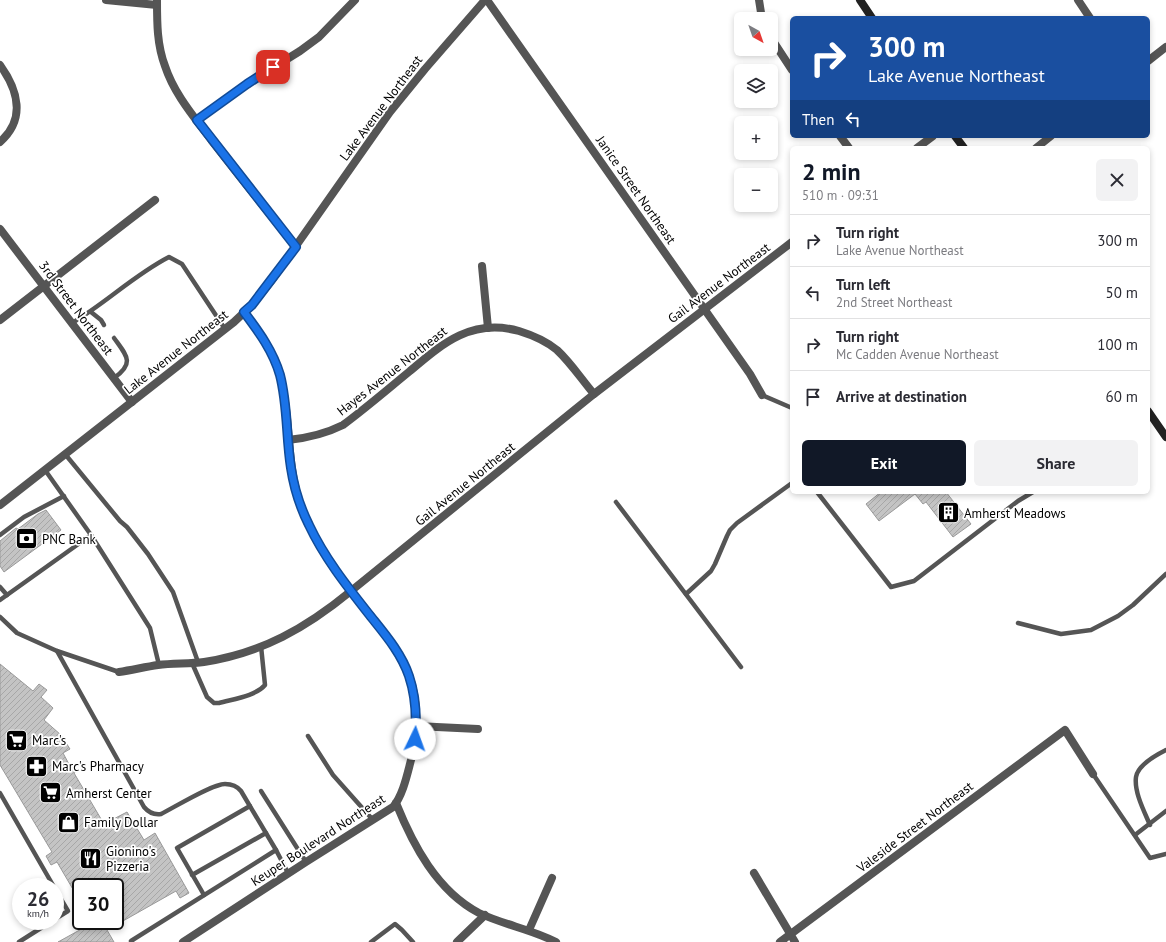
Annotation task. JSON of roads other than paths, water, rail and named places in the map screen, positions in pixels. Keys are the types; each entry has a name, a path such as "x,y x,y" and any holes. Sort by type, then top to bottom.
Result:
{"main road":[{"path":"863,1 871,16"},
{"path":"1150,414 1166,437"}],"street":[{"path":"106,0 157,3 158,37 165,67 175,90 296,247"},
{"path":"197,120 247,84 300,51 330,26 355,0"},
{"name":"Lake Avenue Northeast","path":"0,505 225,329 257,299 296,247 390,112 408,89 486,0"},
{"name":"Janice Street Northeast","path":"486,0 750,374 762,395"},
{"path":"759,0 761,12"},
{"path":"1078,0 1089,16"},
{"path":"1150,59 1166,47"},
{"path":"778,49 790,67"},
{"path":"0,65 13,85 17,109 11,129 0,142"},
{"path":"920,146 930,138"},
{"path":"1038,146 1048,138"},
{"path":"0,320 155,200"},
{"name":"3rd Street Northeast","path":"0,229 132,402"},
{"name":"Gail Avenue Northeast","path":"119,672 159,665 195,663 244,653 298,629 318,617 351,592 594,394 790,244"},
{"path":"482,266 488,328"},
{"name":"Keuper Boulevard Northeast","path":"183,942 288,873 393,807 405,780 413,753 416,726 415,698 408,674 395,649 387,636 351,592 332,565 316,539 302,508 291,467 284,396 276,363 258,331 244,312"},
{"name":"Hayes Avenue Northeast","path":"288,440 315,436 329,432 343,425 442,344 463,333 488,328 503,328 522,332 549,344 566,360 594,394"},
{"path":"416,726 478,729"},
{"name":"Valeside Street Northeast","path":"780,942 1064,730 1093,774"},
{"path":"396,803 404,824 415,844 437,878 456,897 466,905 485,915 529,930 556,942"},
{"path":"754,873 795,942"},
{"path":"529,930 552,878"},
{"path":"457,942 485,915"}],"lane":[{"path":"72,323 91,312 151,267 170,257 182,264 225,329"},
{"path":"91,312 98,317 104,325"},
{"path":"114,338 127,358 127,366 123,372 114,378"},
{"path":"762,395 790,407"},
{"path":"65,454 127,527 148,554 173,592 207,697 214,703 219,703 262,690 266,682 261,646"},
{"path":"46,470 91,535 150,628 159,665"},
{"path":"686,594 711,571 730,530 737,523 790,484"},
{"path":"819,494 891,587 914,581 1018,501 1030,494"},
{"path":"0,535 24,517 64,496"},
{"path":"616,502 741,667"},
{"path":"0,600 91,535"},
{"path":"1018,623 1061,634 1091,630 1118,616 1166,574"},
{"path":"0,587 7,595"},
{"path":"0,617 17,633 57,651 119,672"},
{"path":"57,651 144,808 152,814 161,814 213,787 225,784 239,788 288,873"},
{"path":"308,736 332,775 373,820"},
{"path":"1150,825 1140,800 1136,785 1136,775 1142,766 1166,750"},
{"path":"1093,774 1150,858 1166,854"},
{"path":"261,791 306,862"},
{"path":"0,793 48,878"},
{"path":"204,895 177,848 250,806"},
{"path":"1135,835 1150,825 1166,811"},
{"path":"192,875 266,833"},
{"path":"132,942 131,941 276,850"},
{"path":"64,904 68,911 64,913"},
{"path":"371,942 395,924 413,942"},
{"path":"19,942 38,930"}],"place":[{"name":"Amherst Meadows","path":"948,513"},
{"name":"PNC Bank","path":"26,539"},
{"name":"Marc's","path":"16,740"},
{"name":"Marc's Pharmacy","path":"36,766"},
{"name":"Amherst Center","path":"51,793"},
{"name":"Family Dollar","path":"68,822"},
{"name":"Gionino's Pizzeria","path":"91,858"}]}
